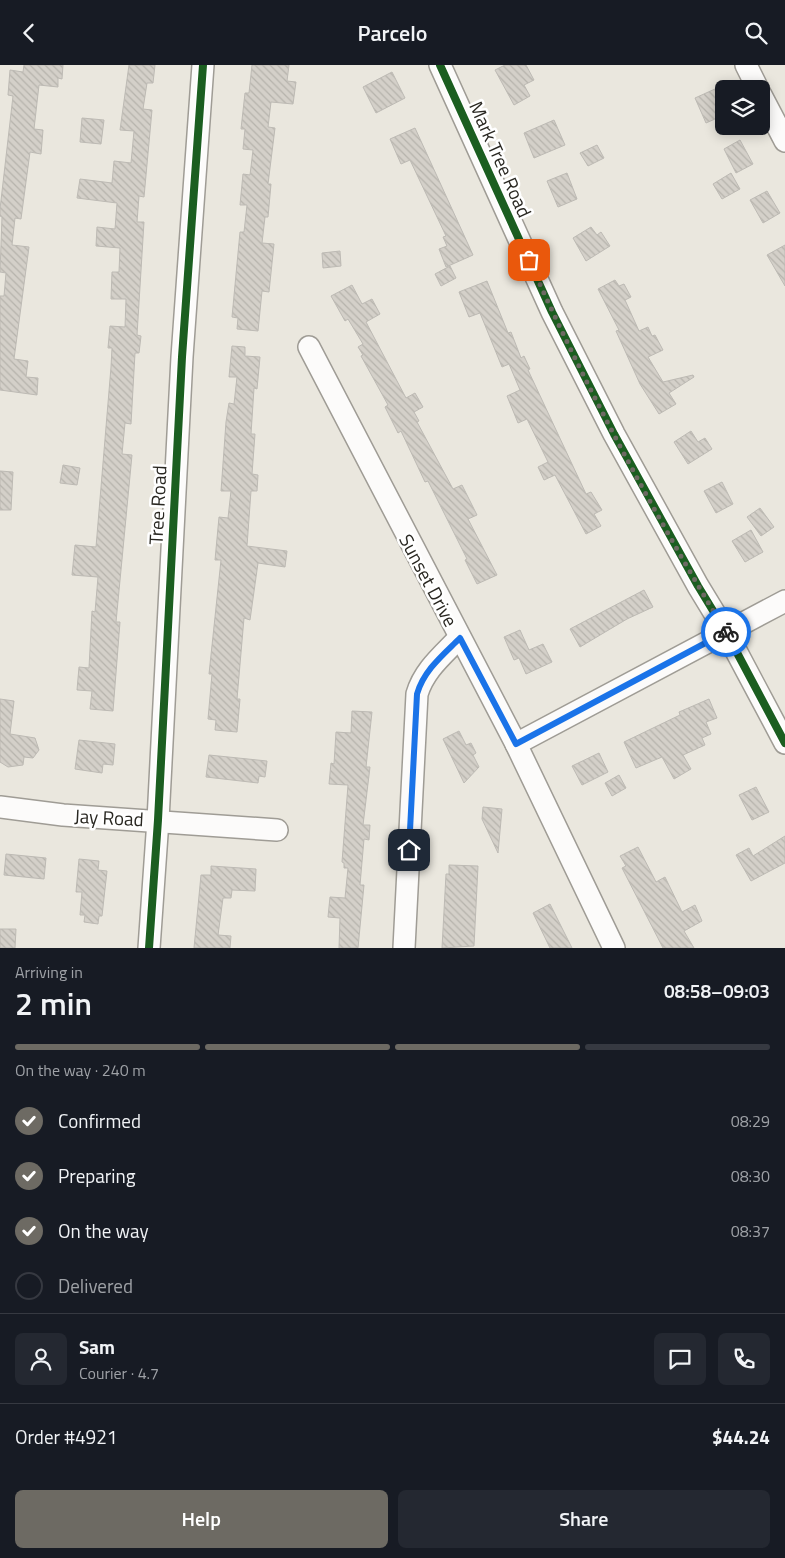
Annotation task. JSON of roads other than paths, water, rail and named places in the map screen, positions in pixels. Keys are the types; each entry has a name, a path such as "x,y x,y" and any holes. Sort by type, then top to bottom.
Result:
{"street":[{"name":"Tree Road","path":"149,948 158,820 182,367 203,65"},
{"name":"Mark Tree Road","path":"440,65 552,313 614,434 698,586 726,632 785,743"},
{"path":"746,65 754,80"},
{"path":"770,112 785,141"},
{"name":"Sunset Drive","path":"309,347 516,744 614,948"},
{"path":"516,744 785,601"},
{"path":"404,948 417,694 421,683 431,667 460,638"},
{"name":"Jay Road","path":"0,807 63,815 158,820 277,830"}]}
